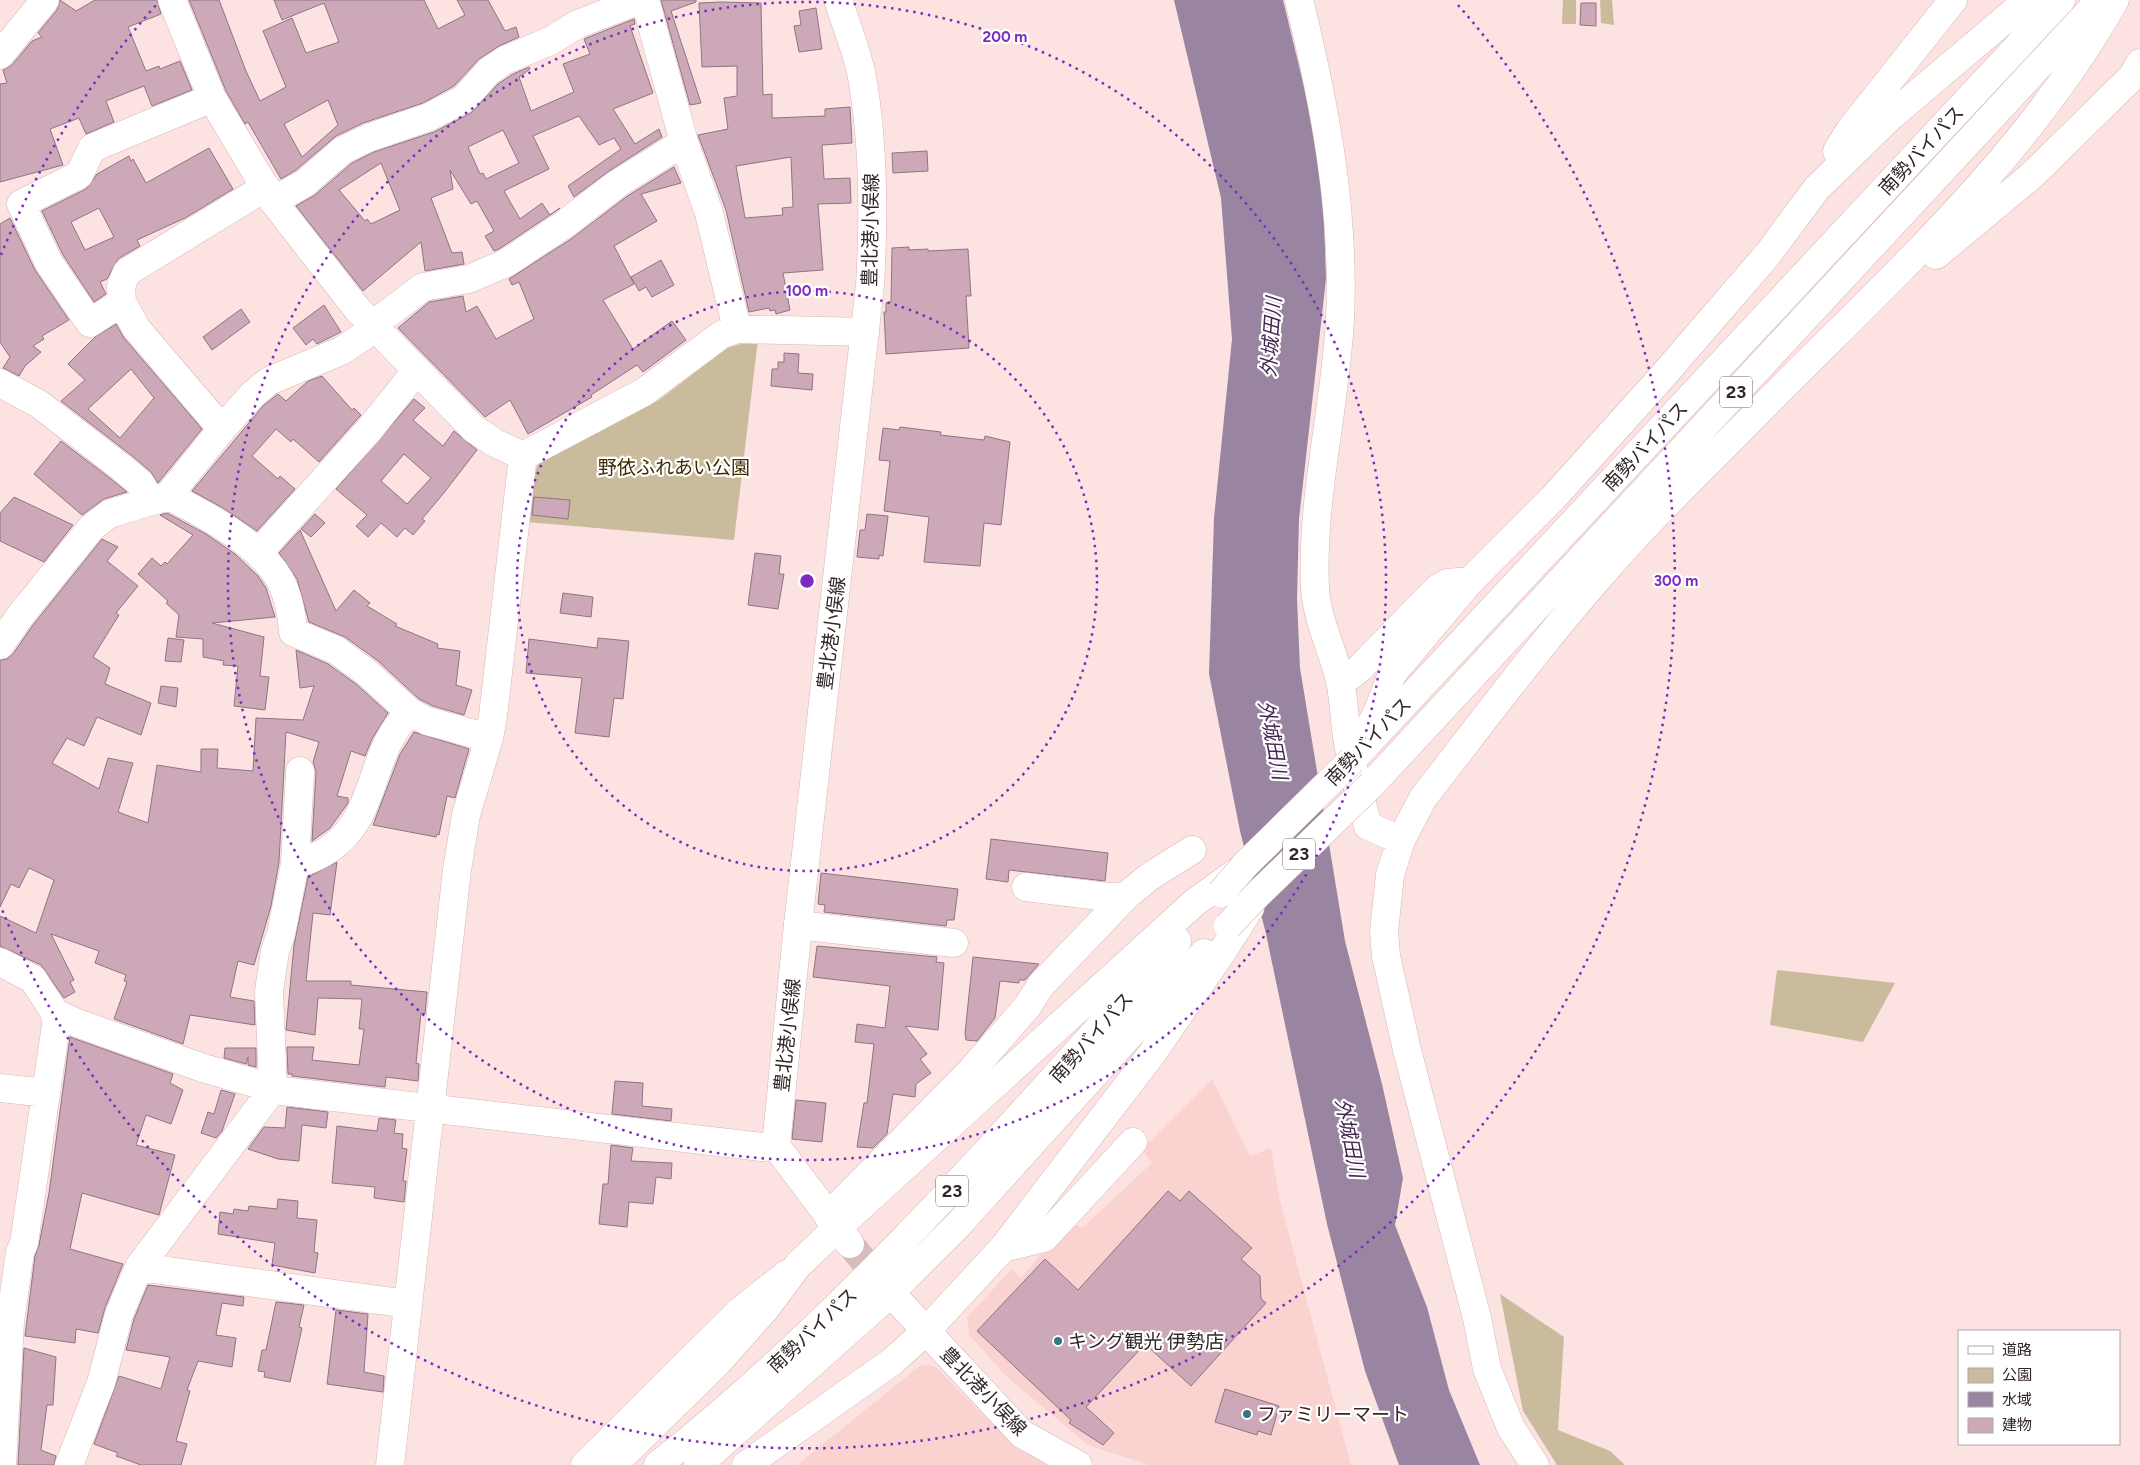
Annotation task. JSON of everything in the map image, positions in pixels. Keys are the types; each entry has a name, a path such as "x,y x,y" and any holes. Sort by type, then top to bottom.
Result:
{"main road":[{"path":"0,55 45,0"},
{"path":"172,0 212,98 269,194 358,310 374,324 474,428 495,443 523,456"},
{"path":"222,429 136,328 122,302 122,286 127,272 269,194 304,183 343,150 368,138 429,117 464,99 488,72 505,60 552,40 578,24 640,0"},
{"path":"645,0 684,142 709,213 737,329"},
{"name":"豊北港小俣線","path":"776,1146 798,925 864,332 872,241 870,136 861,74 838,0"},
{"path":"1299,0 1326,113 1338,196 1339,327 1314,548 1316,604 1341,683 1348,747 1368,826 1400,840"},
{"path":"1352,760 1378,711 1392,674 1470,581 1553,498 1661,378 1768,254 1817,188 1850,130 1879,96 1953,0"},
{"path":"1817,188 1884,122 2028,0"},
{"name":"南勢バイパス","path":"658,1465 781,1360 936,1208 1245,865 1352,760 2061,0"},
{"name":"南勢バイパス","path":"698,1465 883,1300 957,1226 1228,926 1258,894 1372,784 2100,0"},
{"path":"1535,1465 1510,1428 1488,1368 1477,1318 1407,1050 1386,956 1384,932 1390,875 1400,840 1423,798 1609,565 1815,353 1886,286 1956,212 2042,110 2079,58 2115,0"},
{"path":"1886,286 1914,274 2030,177 2132,77 2140,63"},
{"path":"122,302 90,323 49,263 21,204 79,175 92,148 212,98"},
{"path":"0,645 91,528 109,514 159,498 252,395 269,381 341,352 365,335 374,324 423,287 469,280 506,263 562,226 617,184 684,142"},
{"path":"523,456 644,392 721,335 737,329 864,332"},
{"path":"258,553 369,430 417,370"},
{"path":"0,383 39,404 159,498 192,507 258,553 280,581 292,617 293,632 336,650 366,672 410,712 427,721 489,738"},
{"path":"390,1465 457,870 466,815 489,738 523,456"},
{"path":"1341,683 1360,668 1437,589 1447,583 1470,581"},
{"path":"295,864 307,862 336,846 356,824 384,751 398,725 410,712"},
{"path":"69,1465 101,1383 119,1314 139,1267 273,1089 269,992 275,951 281,934 295,864 300,771"},
{"path":"838,1229 971,1070 1027,1007 1041,985 1126,896 1149,877 1192,850"},
{"path":"585,1465 739,1312 798,1265 838,1229 1194,902 1245,865"},
{"path":"1026,887 1108,897 1126,896"},
{"path":"746,1465 893,1361 926,1331 1004,1248 1151,1054 1224,949 1258,894"},
{"path":"798,925 954,943"},
{"path":"0,962 32,979 55,1013 56,1025 24,1244 20,1252 10,1322 2,1465"},
{"path":"55,1013 77,1023 203,1068 273,1089 762,1148 776,1146 838,1229"},
{"path":"0,1088 46,1094"},
{"path":"1004,1248 1044,1238 1133,1142"},
{"path":"613,1465 718,1362 766,1308 798,1265"},
{"path":"139,1267 408,1304"},
{"name":"豊北港小俣線","path":"900,1303 1022,1434 1078,1465"}],"shaded area":[{"path":"1212,1079 1250,1156 1271,1148 1280,1201 1351,1465 1149,1465 1088,1445 1007,1377 969,1335 967,1317 1012,1269 1021,1278 1069,1221 1082,1228 1152,1163 1142,1149"},
{"path":"921,1365 933,1366 939,1370 996,1428 1046,1465 797,1465"}],"green space":[{"path":"1563,0 1576,0 1576,24 1562,24"},
{"path":"1600,0 1612,0 1614,25 1601,23"},
{"name":"野依ふれあい公園","path":"758,339 734,540 527,522 535,471 539,463 659,400 727,348"},
{"path":"1777,970 1895,983 1863,1042 1770,1025"},
{"path":"1500,1294 1564,1337 1558,1430 1610,1451 1625,1465 1557,1465 1523,1411"}],"water":[{"name":"外城田川","path":"1174,0 1283,0 1322,161 1326,279 1299,519 1297,599 1300,668 1345,941 1382,1084 1403,1178 1395,1225 1427,1307 1449,1390 1480,1465 1399,1465 1365,1371 1327,1224 1266,934 1240,831 1209,674 1214,518 1232,339 1221,198"}],"building":[{"path":"60,0 76,11 95,0 157,0 161,14 128,27 146,71 159,66 160,69 180,61 192,90 152,106 144,86 106,101 114,122 86,134 79,118 50,129 63,165 0,182 0,84 7,83 3,70 12,65 32,41 42,37 38,33 57,10"},
{"path":"189,0 219,0 246,71 260,101 286,87 263,31 292,18 306,53 339,42 324,3 282,20 274,0 424,0 438,29 465,15 457,0 488,0 505,31 516,27 519,37 499,46 479,59 454,86 423,103 363,123 336,136 296,170 281,179 248,122 245,124 226,91","holes":["328,100 338,125 302,157 284,124"]},
{"path":"661,0 696,0 696,2 671,11 701,103 690,105"},
{"path":"699,3 761,3 763,95 772,94 772,118 825,116 825,109 850,107 852,143 822,145 824,179 850,178 851,203 818,204 823,270 783,273 790,310 776,314 775,310 770,311 769,308 749,312 726,210 698,135 728,129 724,98 737,96 737,66 702,67","holes":["791,157 793,207 782,208 783,215 745,218 736,166"]},
{"path":"1581,3 1596,3 1596,26 1580,25"},
{"path":"816,8 822,49 799,52 794,26 801,25 799,11"},
{"path":"634,19 635,24 630,26 653,93 613,109 635,144 659,129 662,137 609,171 574,197 568,186 621,149 614,138 599,145 579,116 533,136 549,169 504,191 520,219 542,203 550,215 494,251 485,236 494,231 477,201 471,204 450,170 453,189 431,198 452,253 462,252 464,264 425,271 421,242 363,291 296,206 315,195 352,163 374,152 434,132 471,113 498,84 513,74 529,67 530,69 519,77 531,111 574,92 563,64 590,54 584,39","holes":["503,130 519,163 486,179 483,173 480,174 468,147","381,163 400,210 371,224 367,219 365,221 339,190"]},
{"path":"209,148 233,189 185,218 137,240 140,246 118,259 107,279 100,282 106,294 94,302 63,255 42,211 86,189 97,174 129,156 131,161 133,159 146,183","holes":["99,208 114,237 85,250 71,222"]},
{"path":"927,151 928,171 893,173 892,153"},
{"path":"674,167 681,183 641,194 657,221 614,246 634,284 603,300 633,349 672,321 686,340 643,372 637,365 591,395 592,397 528,434 510,400 485,417 398,328 429,302 463,296 466,312 477,306 496,339 534,319 519,282 512,285 509,279 571,239 626,197"},
{"path":"10,218 35,270 69,320 42,336 44,339 33,346 41,352 25,366 19,376 3,368 10,357 0,342 0,224"},
{"path":"909,247 909,250 928,249 928,251 968,249 971,296 966,296 969,348 886,354 884,312 886,312 886,303 891,302 892,248"},
{"path":"661,260 674,285 652,297 646,287 639,291 631,277"},
{"path":"324,305 341,332 317,344 313,339 306,345 293,328"},
{"path":"241,309 250,322 212,350 203,337"},
{"path":"116,324 124,338 202,429 158,483 151,472 131,455 61,401 85,380 68,364 95,337","holes":["131,369 154,398 120,438 88,409"]},
{"path":"784,353 799,354 798,373 813,374 812,390 771,386 772,369 778,369 778,362 784,362"},
{"path":"322,376 352,410 354,408 361,415 319,462 293,439 291,442 276,429 252,456 278,479 280,476 295,489 257,531 223,508 192,491 263,406 278,394 286,401 308,381"},
{"path":"414,399 425,408 413,420 443,446 454,431 477,450 422,519 425,521 413,535 405,528 397,537 381,523 368,537 356,526 367,515 336,489","holes":["404,454 431,478 407,504 381,481"]},
{"path":"900,427 941,432 940,435 984,440 985,436 1010,442 1001,525 984,523 980,566 924,562 929,517 884,511 890,461 879,460 883,428 899,430"},
{"path":"61,441 127,492 104,499 82,515 34,474"},
{"path":"14,497 73,525 44,562 0,541 0,513"},
{"path":"534,497 570,500 568,519 532,515"},
{"path":"167,513 206,534 235,554 258,576 266,588 275,617 212,623 264,637 260,676 269,677 265,710 234,706 238,666 223,665 224,661 203,657 203,639 176,637 179,615 166,603 168,601 138,574 152,558 161,566 165,562 167,564 193,535 160,515"},
{"path":"315,514 325,523 311,537 301,529"},
{"path":"867,514 888,516 883,556 879,555 879,559 857,557 860,530 865,530"},
{"path":"300,530 336,611 354,590 370,603 367,606 397,624 395,626 438,644 437,648 460,651 456,685 472,690 464,715 433,706 419,699 377,660 345,637 309,622 297,579 279,553"},
{"path":"102,539 118,547 107,561 138,586 116,613 119,615 93,657 110,668 105,684 151,703 141,735 97,717 84,746 67,738 52,763 99,789 108,758 133,763 118,812 148,823 157,765 201,772 201,749 218,749 217,768 253,771 256,718 303,720 314,686 300,688 296,650 328,664 356,684 388,713 372,739 365,756 351,751 337,796 348,798 348,803 330,828 312,841 316,772 313,762 319,742 286,732 279,862 271,906 254,965 238,961 230,997 254,1001 255,1025 190,1015 183,1044 114,1019 127,982 124,981 126,975 95,963 99,951 51,934 74,980 70,982 75,992 64,998 41,965 0,946 0,916 36,933 54,880 29,868 19,888 11,884 0,907 0,660 7,659 13,654 33,625"},
{"path":"755,553 781,556 779,574 784,574 778,609 748,605"},
{"path":"563,593 593,597 591,617 560,613"},
{"path":"168,638 184,640 181,662 165,661"},
{"path":"598,638 629,641 623,699 614,698 609,737 575,733 582,678 526,673 529,639 597,648"},
{"path":"161,686 178,688 176,707 158,703"},
{"path":"414,732 469,749 455,798 447,796 439,835 437,834 436,837 373,825 400,754"},
{"path":"991,839 1108,853 1105,881 1009,870 1008,882 986,879"},
{"path":"337,862 330,915 313,913 306,981 351,981 351,985 427,992 425,1014 421,1013 416,1063 419,1064 418,1081 386,1077 385,1087 288,1074 287,1047 314,1047 312,1060 359,1065 364,1029 359,1029 362,999 318,998 315,1035 286,1030 294,945 308,877"},
{"path":"821,873 958,889 954,920 947,920 946,926 824,912 825,905 818,904"},
{"path":"817,946 937,957 936,962 944,963 938,1030 905,1026 927,1054 920,1059 931,1073 916,1084 915,1097 893,1094 887,1134 873,1148 857,1147 864,1103 867,1103 874,1044 855,1042 857,1024 885,1028 890,986 813,977"},
{"path":"973,957 1039,964 1025,980 1019,980 1019,983 1000,981 995,1018 977,1041 966,1040 965,1033"},
{"path":"70,1037 173,1074 170,1083 183,1090 171,1124 146,1115 136,1145 175,1155 159,1215 82,1193 70,1249 123,1264 105,1308 98,1333 76,1329 75,1343 25,1336 35,1256 39,1245 49,1193"},
{"path":"225,1048 256,1048 256,1067 248,1065 248,1057 246,1064 224,1058"},
{"path":"615,1081 643,1083 642,1106 672,1109 671,1121 612,1114"},
{"path":"221,1090 235,1094 222,1131 216,1138 201,1133 208,1112 214,1114"},
{"path":"796,1100 826,1103 822,1142 792,1139"},
{"path":"287,1107 328,1112 326,1128 302,1125 299,1161 278,1159 248,1149 264,1127 285,1128"},
{"path":"379,1118 396,1120 394,1133 403,1134 402,1148 407,1149 403,1181 406,1181 404,1202 374,1198 375,1187 332,1183 337,1126 377,1131"},
{"path":"611,1145 633,1148 631,1161 672,1163 671,1179 656,1177 653,1204 629,1202 627,1227 599,1224 603,1184 608,1184"},
{"path":"1168,1191 1180,1201 1189,1191 1252,1248 1241,1259 1260,1276 1261,1299 1266,1303 1191,1386 1145,1344 1086,1407 1114,1433 1103,1445 1069,1423 1071,1420 977,1331 1045,1259 1078,1290"},
{"path":"278,1199 298,1201 297,1218 317,1220 314,1252 318,1253 315,1273 272,1265 275,1243 218,1234 220,1212 233,1214 234,1209 248,1211 249,1206 277,1209"},
{"path":"148,1285 244,1297 243,1306 222,1303 216,1335 236,1338 232,1367 198,1361 187,1390 190,1391 176,1441 187,1444 181,1465 141,1465 116,1456 118,1453 94,1444 119,1376 161,1389 170,1357 126,1350 134,1319"},
{"path":"276,1302 304,1305 299,1327 302,1328 290,1382 264,1377 265,1372 258,1371 262,1350 266,1350"},
{"path":"336,1310 368,1314 364,1372 384,1376 383,1392 327,1384"},
{"path":"24,1348 56,1357 53,1405 47,1405 41,1450 56,1456 54,1465 18,1465"},
{"name":"ファミリーマート","path":"1225,1389 1279,1406 1271,1435 1258,1431 1257,1435 1215,1422"}],"tunnel":[{"path":"850,1244 887,1289"}],"place":[{"name":"キング観光 伊勢店","path":"1058,1341"},
{"name":"ファミリーマート","path":"1247,1414"}]}
